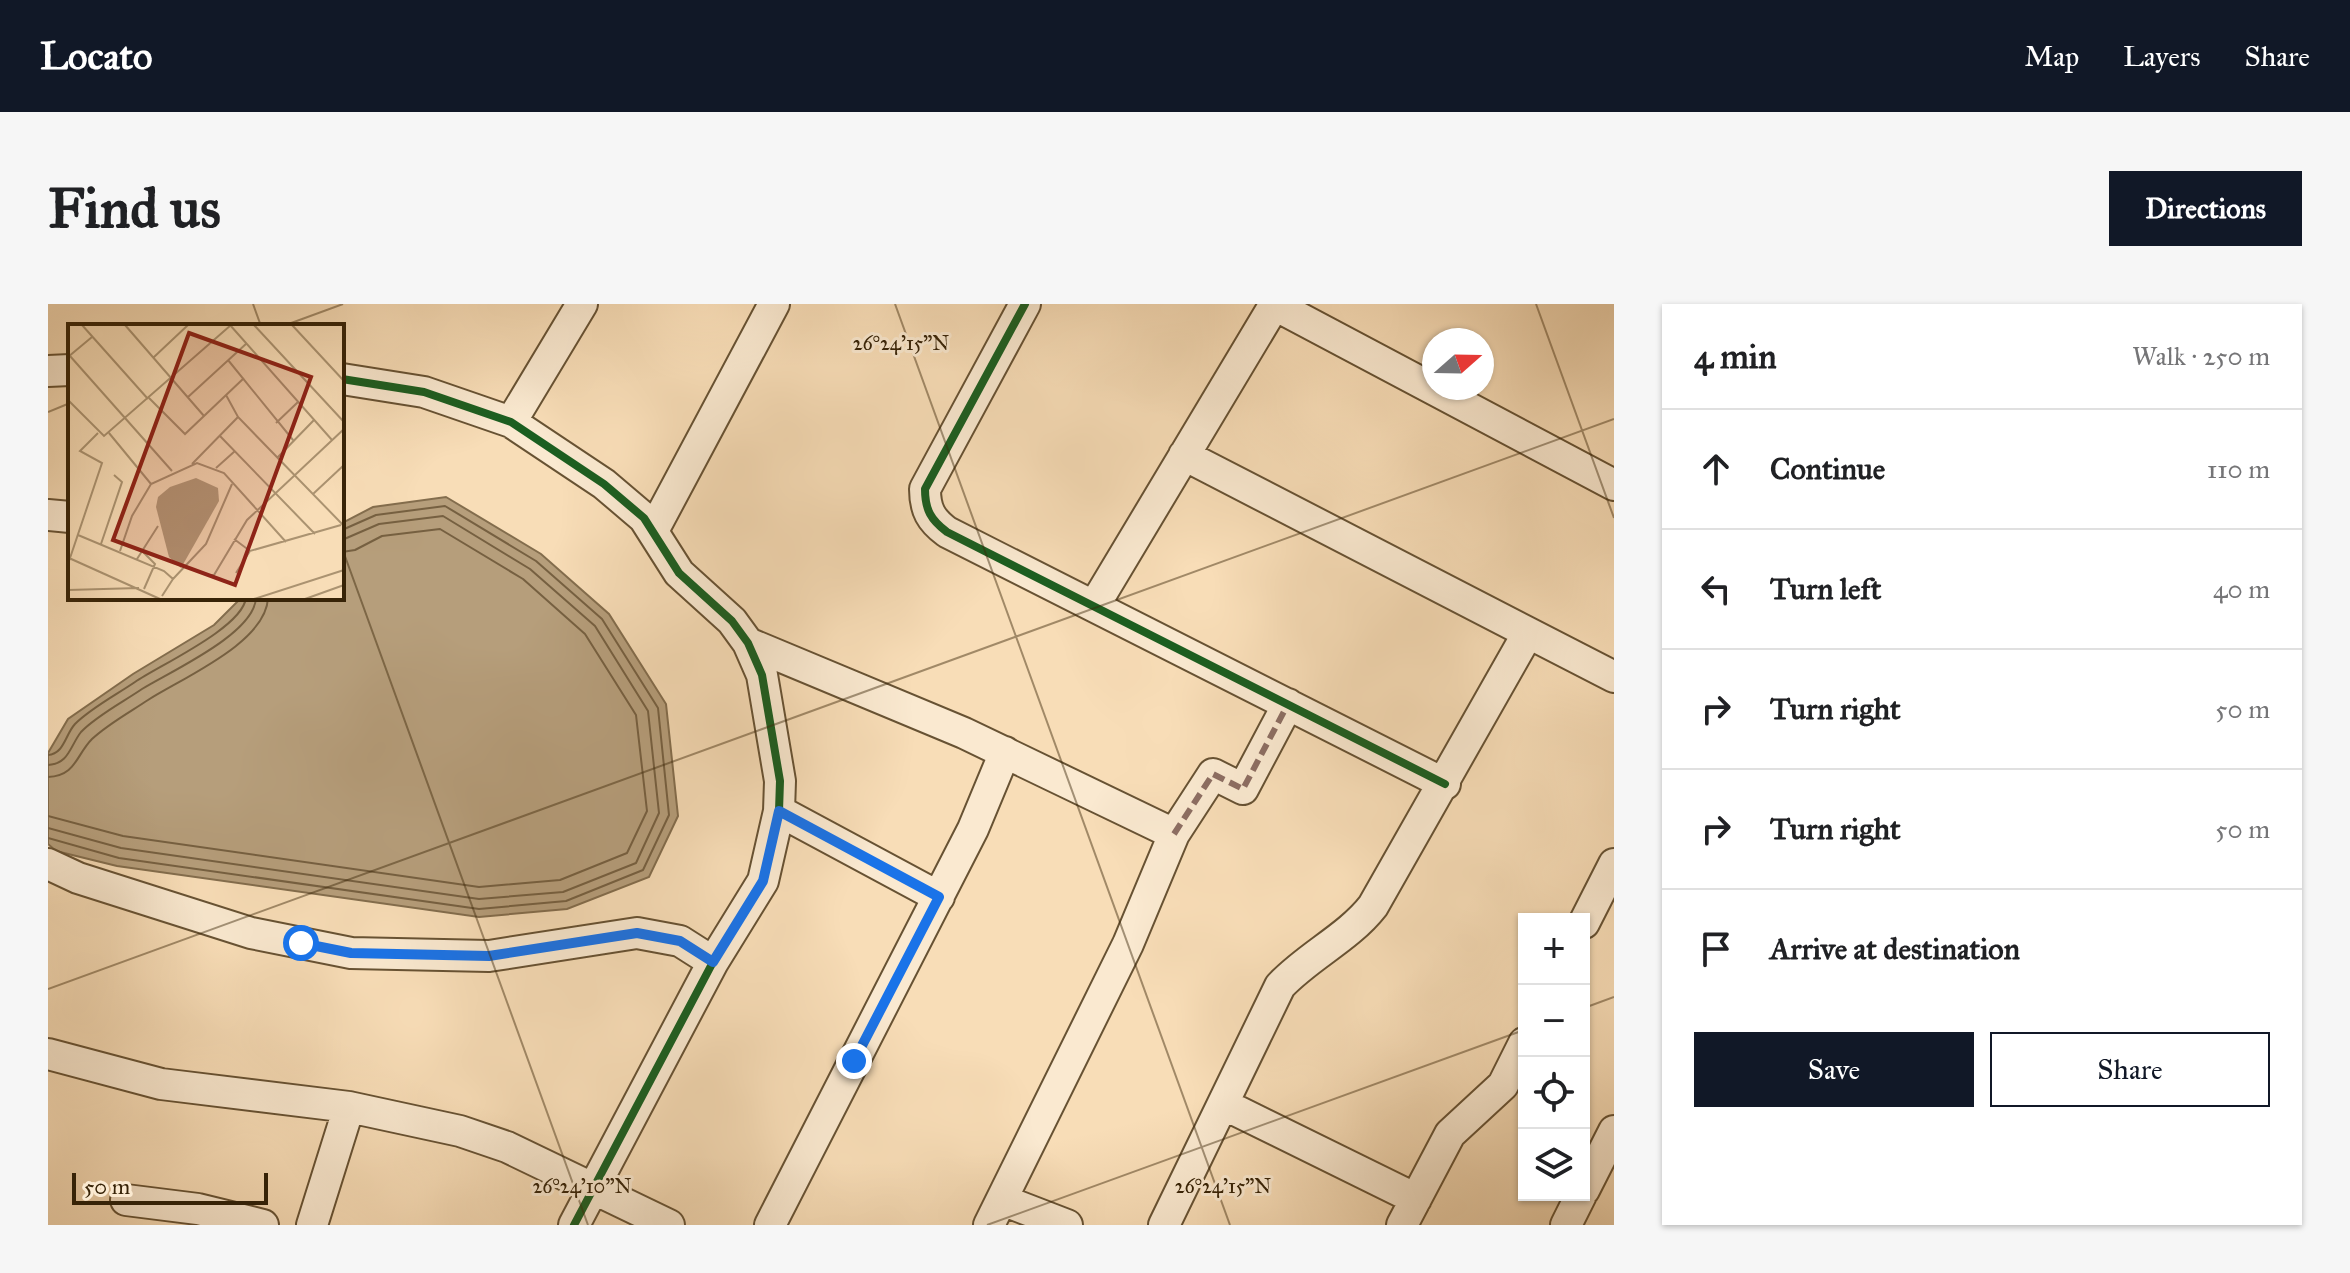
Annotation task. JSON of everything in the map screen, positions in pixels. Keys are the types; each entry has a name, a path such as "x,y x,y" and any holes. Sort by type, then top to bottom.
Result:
{"street":[{"path":"511,422 582,304"},
{"path":"654,529 774,304"},
{"path":"1025,304 925,489 925,504 932,521 947,532 1445,784"},
{"path":"1094,606 1274,304 1614,485"},
{"path":"48,371 68,370"},
{"path":"344,379 424,392 511,422 604,484 654,529 679,573 732,621 748,643 762,675 780,781 779,811 763,881 713,962 574,1225"},
{"path":"1184,455 1614,677"},
{"path":"48,515 68,517"},
{"path":"1164,1225 1280,986 1299,965 1361,921 1445,784 1528,633"},
{"path":"748,643 863,689 1005,752 1174,834"},
{"path":"1067,1225 995,1212 1128,944 1174,834 1213,774 1243,789 1288,704"},
{"path":"770,1225 973,829 1005,752"},
{"path":"779,811 939,897"},
{"path":"48,864 78,878 251,933 351,953 489,956 637,933 680,941 713,962"},
{"path":"1589,913 1614,864"},
{"path":"48,1054 161,1084 349,1107 405,1117 507,1147 669,1225"},
{"path":"1223,1104 1409,1212 1450,1134 1503,1085 1518,1055"},
{"path":"312,1225 349,1107"},
{"path":"1590,1178 1614,1131"},
{"path":"126,1200 198,1209 263,1225"},
{"path":"1566,1225 1578,1201"}],"water":[{"path":"446,497 541,554 609,614 666,704 678,816 649,877 567,909 479,917 117,866 56,851 48,844 48,753 68,719 133,674 214,625 239,600 344,600 344,522 373,507"}],"marked path":[{"path":"1174,834 1213,774 1243,789 1288,704"}],"cycle path":[{"path":"1025,304 925,489 928,509 937,523 947,532 1445,784"},
{"path":"344,379 424,392 511,422 604,484 644,518 679,573 732,621 748,643 762,675 780,781 779,811 763,881 713,962 574,1225"}],"route":[{"path":"301,943 351,953 489,956 637,933 664,935 680,941 713,962 763,881 779,811 939,897 854,1061"}]}
